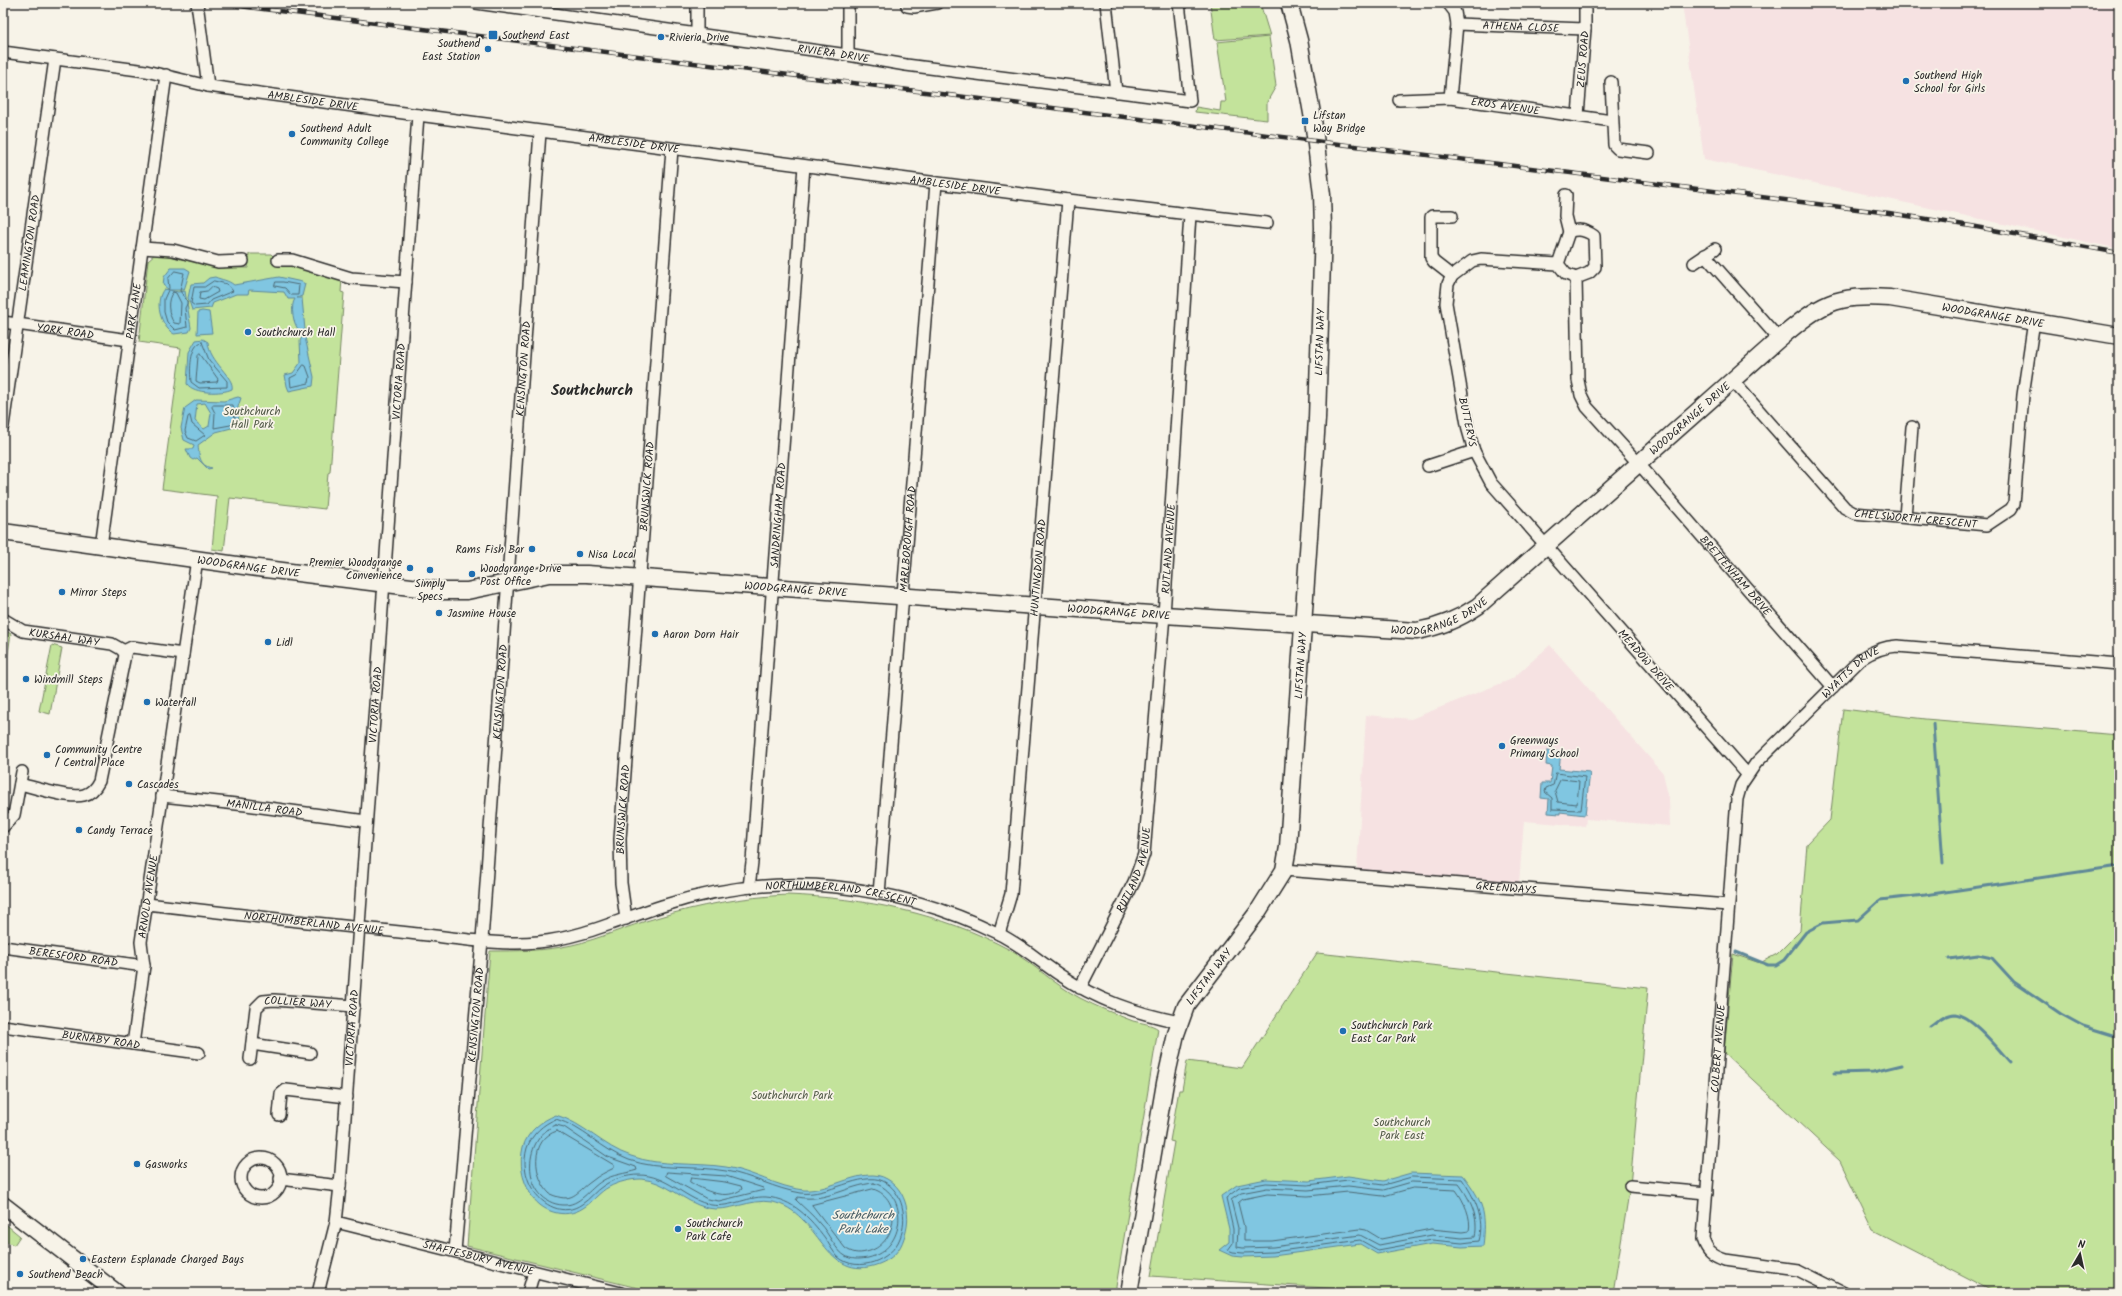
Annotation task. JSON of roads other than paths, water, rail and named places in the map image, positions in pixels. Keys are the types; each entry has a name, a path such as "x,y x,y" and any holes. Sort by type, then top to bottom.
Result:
{"street":[{"path":"198,3 208,86"},
{"name":"RIVIERA DRIVE","path":"476,3 545,8 906,65 1190,101 1179,3"},
{"path":"697,3 697,33"},
{"path":"848,3 848,55"},
{"path":"907,6 921,6 937,3"},
{"path":"1106,3 1116,92"},
{"name":"LIFSTAN WAY","path":"1129,1293 1165,1083 1179,1022 1186,1006 1257,913 1284,870 1291,800 1317,419 1322,215 1322,195 1313,119 1299,40 1289,3"},
{"path":"1448,3 1455,12 1457,24 1450,98"},
{"name":"ZEUS ROAD","path":"1578,115 1585,29 1585,3"},
{"name":"ATHENA CLOSE","path":"1457,24 1585,29"},
{"name":"AMBLESIDE DRIVE","path":"3,52 166,75 208,86 540,132 1068,200 1267,223"},
{"name":"LEAMINGTON ROAD","path":"3,426 55,59"},
{"name":"PARK LANE","path":"100,546 166,75"},
{"path":"1611,82 1614,145 1618,149 1648,154"},
{"name":"EROS AVENUE","path":"1399,100 1450,98 1612,121"},
{"name":"VICTORIA ROAD","path":"318,1293 336,1222 340,1186 418,115"},
{"name":"KENSINGTON ROAD","path":"455,1251 482,940 509,582 540,132"},
{"name":"BRUNSWICK ROAD","path":"626,919 621,883 620,839 672,149"},
{"name":"SANDRINGHAM ROAD","path":"749,887 804,166"},
{"name":"MARLBOROUGH ROAD","path":"879,894 936,183"},
{"path":"1558,264 1569,232 1565,216 1566,195"},
{"name":"HUNTINGDON ROAD","path":"999,934 1011,894 1068,200"},
{"name":"RUTLAND AVENUE","path":"1080,988 1134,882 1144,854 1164,616 1190,215"},
{"path":"1452,216 1432,216 1430,252 1434,262 1452,276 1467,264 1481,259 1558,264 1566,274 1576,278 1589,273 1594,267 1594,236 1578,230 1569,232"},
{"path":"142,248 178,251 218,262 243,261"},
{"path":"1694,263 1715,248"},
{"path":"1705,255 1779,339"},
{"path":"278,260 292,260 351,278 406,282"},
{"name":"BUTTERYS","path":"1452,276 1448,284 1446,303 1468,430 1474,451 1491,483 1546,546"},
{"path":"1576,278 1578,380 1581,395 1587,407 1639,464"},
{"name":"WOODGRANGE DRIVE","path":"3,532 383,584 453,591 467,590 536,576 561,573 1164,616 1417,631 1443,626 1478,606 1779,339 1817,308 1832,301 1850,297 1890,298 2119,336"},
{"name":"CHELSWORTH CRESCENT","path":"1732,380 1845,508 1854,512 1987,525 2011,509 2014,504 2023,395 2034,321"},
{"name":"YORK ROAD","path":"3,322 128,340"},
{"path":"1905,517 1912,427"},
{"path":"1428,466 1474,451"},
{"name":"BRETTENHAM DRIVE","path":"1639,464 1833,687"},
{"name":"MEADOW DRIVE","path":"1546,546 1747,774"},
{"name":"ARNOLD AVENUE","path":"133,1044 144,966 141,942 197,559"},
{"name":"KURSAAL WAY","path":"3,619 24,631 112,644 125,653"},
{"name":"WYATTS DRIVE","path":"1728,905 1737,799 1741,785 1747,774 1862,658 1872,651 1885,647 1897,646 2119,664"},
{"path":"20,784 78,795 91,792 97,785 125,653 132,647 183,654"},
{"path":"3,827 14,814 22,772"},
{"name":"MANILLA ROAD","path":"162,796 246,805 366,821"},
{"name":"GREENWAYS","path":"1284,870 1728,905"},
{"name":"NORTHUMBERLAND CRESCENT","path":"482,940 539,942 590,931 676,902 749,887 799,885 837,887 879,894 957,916 999,934 1080,988 1127,1010 1179,1022"},
{"name":"NORTHUMBERLAND AVENUE","path":"147,904 359,928 482,940"},
{"name":"COLBERT AVENUE","path":"1728,905 1703,1239 1707,1251 1716,1257 1725,1260 1798,1270 1844,1293"},
{"name":"BERESFORD ROAD","path":"3,947 144,966"},
{"name":"COLLIER WAY","path":"250,1059 256,1008 263,1001 274,1000 354,1006"},
{"name":"BURNABY ROAD","path":"3,1026 199,1053"},
{"path":"252,1044 310,1053"},
{"path":"279,1115 281,1094 286,1090 347,1097"},
{"path":"280,1179 340,1186"},
{"path":"1630,1186 1707,1192"},
{"path":"3,1204 117,1293"},
{"name":"SHAFTESBURY AVENUE","path":"336,1222 621,1293"},
{"path":"528,1293 534,1272"}],"water":[{"path":"171,268 185,268 190,271 184,290 169,290 163,285 164,277"},
{"path":"215,277 234,285 279,277 302,282 305,284 302,296 297,298 302,298 305,330 300,331 294,320 293,302 295,299 288,299 284,292 249,290 248,294 236,294 213,303 211,308 192,310 188,298 191,284 203,283 209,278"},
{"path":"164,289 178,292 185,291 191,328 189,332 174,334 165,325 159,306 159,300"},
{"path":"198,312 209,312 212,333 197,334"},
{"path":"304,333 314,377 313,386 289,391 285,375 293,373 301,362 300,341"},
{"path":"203,339 208,342 209,349 213,356 230,379 232,389 222,392 208,392 196,390 187,384 189,352 196,340"},
{"path":"238,397 241,398 238,407 239,426 216,432 198,445 199,456 204,465 197,458 193,460 190,458 186,449 193,449 194,445 184,440 181,428 185,408 196,400 224,401","holes":["205,403 211,413 209,426 204,429 195,421 197,404"]},
{"path":"1547,751 1561,752 1559,769 1590,772 1585,815 1560,812 1560,814 1548,813 1549,799 1541,798 1542,783 1550,783 1552,766 1546,765"},
{"name":"Southchurch Park Lake","path":"556,1115 576,1124 621,1152 654,1162 726,1167 736,1169 784,1186 804,1190 814,1190 868,1175 887,1179 899,1190 906,1205 908,1222 904,1238 898,1251 892,1257 879,1264 860,1268 846,1264 833,1256 802,1218 788,1208 772,1202 764,1201 723,1209 707,1208 690,1201 667,1187 641,1179 625,1181 605,1189 587,1206 576,1212 561,1214 554,1212 546,1209 534,1200 523,1177 521,1159 523,1147 528,1136 545,1120"},
{"path":"1411,1173 1463,1175 1475,1192 1482,1208 1484,1216 1483,1246 1462,1247 1432,1244 1377,1254 1360,1244 1273,1256 1243,1257 1232,1256 1219,1250 1229,1242 1229,1229 1221,1196 1237,1185 1266,1179 1309,1181 1348,1176 1383,1181"}],"waterway":[{"path":"1933,724 1943,863"},
{"path":"1736,952 1768,965 1776,965 1784,960 1806,932 1823,923 1858,920 1880,900 1925,895 2119,866"},
{"path":"1949,959 1978,955 1992,958 2014,982 2061,1014 2083,1026 2119,1037"},
{"path":"1930,1027 1948,1015 1955,1014 1962,1016 1985,1034 2010,1062"},
{"path":"1835,1073 1873,1072 1902,1065"}],"railway":[{"path":"216,3 1889,213 1971,226 2119,253"}],"place":[{"name":"Southend East","path":"493,35"},
{"name":"Rivieria Drive","path":"661,37"},
{"name":"Southend East Station","path":"488,49"},
{"name":"Southend High School for Girls","path":"1906,81"},
{"name":"Lifstan Way Bridge","path":"1305,121"},
{"name":"Southend Adult Community College","path":"292,134"},
{"name":"Southchurch Hall","path":"248,332"},
{"name":"Rams Fish Bar","path":"532,549"},
{"name":"Nisa Local","path":"580,554"},
{"name":"Premier Woodgrange Convenience","path":"410,568"},
{"name":"Simply Specs","path":"430,570"},
{"name":"Woodgrange Drive Post Office","path":"472,574"},
{"name":"Mirror Steps","path":"62,592"},
{"name":"Jasmine House","path":"439,613"},
{"name":"Aaron Dorn Hair","path":"655,634"},
{"name":"Lidl","path":"268,642"},
{"name":"Windmill Steps","path":"26,679"},
{"name":"Waterfall","path":"147,702"},
{"name":"Greenways Primary School","path":"1502,746"},
{"name":"Community Centre / Central Place","path":"47,755"},
{"name":"Cascades","path":"129,784"},
{"name":"Candy Terrace","path":"79,830"},
{"name":"Southchurch Park East Car Park","path":"1343,1031"},
{"name":"Gasworks","path":"137,1164"},
{"name":"Southchurch Park Cafe","path":"678,1229"},
{"name":"Eastern Esplanade Charged Bays","path":"83,1259"},
{"name":"Southend Beach","path":"20,1274"}],"district":[{"name":"Southchurch","path":"592,390"}],"park label":[{"name":"Southchurch Hall Park","path":"252,417"},
{"name":"Southchurch Park","path":"792,1095"},
{"name":"Southchurch Park East","path":"1402,1128"}]}
